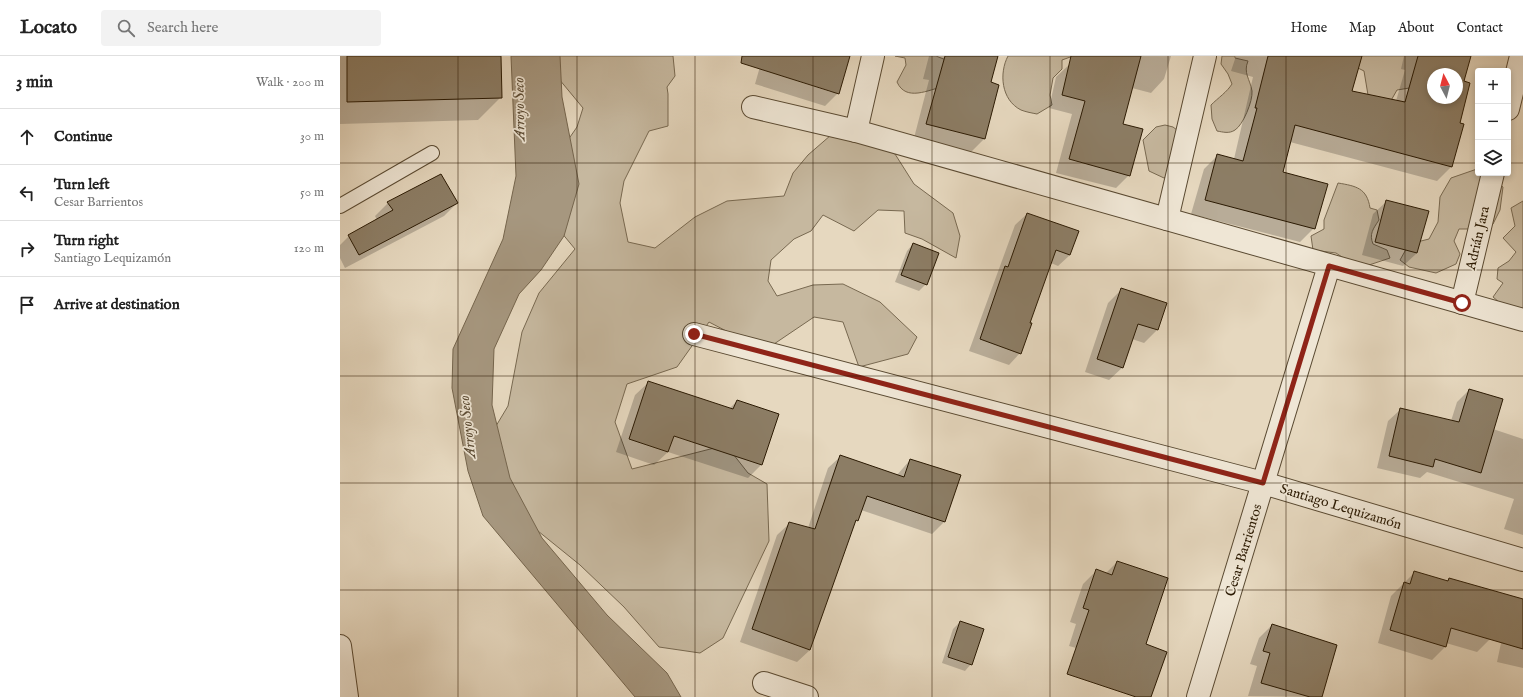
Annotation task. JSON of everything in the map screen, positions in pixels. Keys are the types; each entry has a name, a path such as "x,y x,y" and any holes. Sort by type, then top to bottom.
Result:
{"street":[{"path":"856,131 873,56"},
{"path":"1167,219 1204,56"},
{"path":"1509,104 1521,56"},
{"path":"753,107 856,131 1523,320"},
{"name":"Adrián Jara","path":"1462,303 1492,176"},
{"name":"Cesar Barrientos","path":"1198,697 1329,266"},
{"name":"Santiago Lequizamón","path":"694,334 1263,483 1523,560"},
{"path":"340,646 347,697"},
{"path":"764,683 807,697"}],"lane":[{"path":"340,206 432,153"}],"shaded area":[{"path":"553,56 673,56 675,76 667,87 668,126 649,131 624,181 620,203 628,242 655,248 695,217 727,201 784,196 793,173 808,155 831,135 872,141 895,154 914,184 953,213 960,236 956,258 922,239 905,233 904,211 878,210 854,231 823,215 811,231 794,239 771,260 768,281 777,296 813,285 843,284 880,302 917,337 908,354 859,367 843,322 814,317 774,344 730,333 709,322 677,367 627,384 615,422 632,469 726,445 748,473 767,484 769,541 723,638 700,653 659,647 624,607 580,565 517,514 490,436 508,406 522,332 539,293 575,249 556,226 561,150 577,127 583,108 554,73"},
{"path":"895,56 936,56 946,60 945,86 925,92 906,92 897,82 906,65 905,58"},
{"path":"1008,56 1073,56 1062,60 1062,69 1053,78 1050,95 1052,105 1037,114 1021,110 1014,106 1006,93 1003,78 1003,70"},
{"path":"1222,56 1235,56 1235,58 1248,61 1246,69 1252,91 1251,101 1244,118 1235,130 1228,132 1217,131 1212,119 1211,105 1232,84 1228,74 1221,64"},
{"path":"1353,56 1425,56 1422,86 1397,90 1389,104 1369,101 1364,71 1352,65"},
{"path":"1165,125 1173,127 1181,133 1174,170 1164,178 1149,171 1143,140 1156,127"},
{"path":"1475,170 1475,176 1488,176 1503,187 1500,210 1493,224 1474,229 1459,229 1454,241 1460,254 1456,264 1436,273 1409,267 1400,260 1409,244 1429,239 1438,222 1440,197 1451,178"},
{"path":"1338,183 1350,185 1360,189 1369,201 1370,208 1377,210 1379,220 1372,232 1371,237 1373,244 1387,250 1390,258 1366,266 1348,261 1336,253 1313,250 1311,236 1324,229 1324,220"},
{"path":"1523,201 1523,312 1505,307 1493,297 1503,283 1497,279 1498,268 1509,261 1516,252 1503,238 1515,226 1511,208"}],"water":[{"name":"Arroyo Seco","path":"511,56 560,56 562,97 579,184 564,236 541,270 519,294 494,349 492,405 510,478 542,538 607,615 667,673 681,697 635,697 483,516 468,471 452,388 453,349 503,239 516,176"}],"building":[{"path":"347,56 501,56 502,98 347,102"},
{"path":"742,56 850,56 839,94 741,63"},
{"path":"945,56 998,56 991,82 999,85 985,139 926,124"},
{"path":"1071,56 1141,56 1123,124 1143,129 1130,176 1069,159 1085,101 1062,95"},
{"path":"1268,56 1362,56 1352,91 1405,102 1418,56 1471,56 1464,81 1470,83 1460,123 1464,124 1452,167 1295,125 1283,172 1328,184 1315,229 1205,200 1217,154 1243,161 1257,108 1255,108"},
{"path":"441,174 458,203 359,255 348,235 393,210 387,202"},
{"path":"1386,200 1429,211 1417,253 1375,242"},
{"path":"1027,213 1079,231 1070,255 1056,250 1030,323 1032,323 1021,354 980,339 1005,266 1008,267"},
{"path":"913,243 939,253 927,285 901,275"},
{"path":"1121,288 1167,303 1158,330 1138,324 1123,368 1097,359"},
{"path":"648,381 733,409 737,400 779,414 762,465 674,436 668,452 629,439"},
{"path":"1469,389 1503,399 1481,473 1435,459 1433,467 1389,456 1400,408 1459,422"},
{"path":"840,455 904,477 910,459 961,475 945,522 867,496 858,521 856,520 810,650 752,629 789,522 815,529"},
{"path":"1117,561 1168,578 1146,644 1167,652 1151,697 1136,697 1067,674 1089,610 1083,608 1096,569 1112,575"},
{"path":"1414,571 1448,581 1449,578 1523,599 1523,649 1451,628 1446,647 1390,630 1404,582 1410,584"},
{"path":"960,621 984,629 972,665 948,657"},
{"path":"1272,624 1337,645 1322,697 1310,697 1261,683 1270,653 1263,651"}],"route":[{"path":"694,334 1263,483 1329,266 1462,303"}]}
